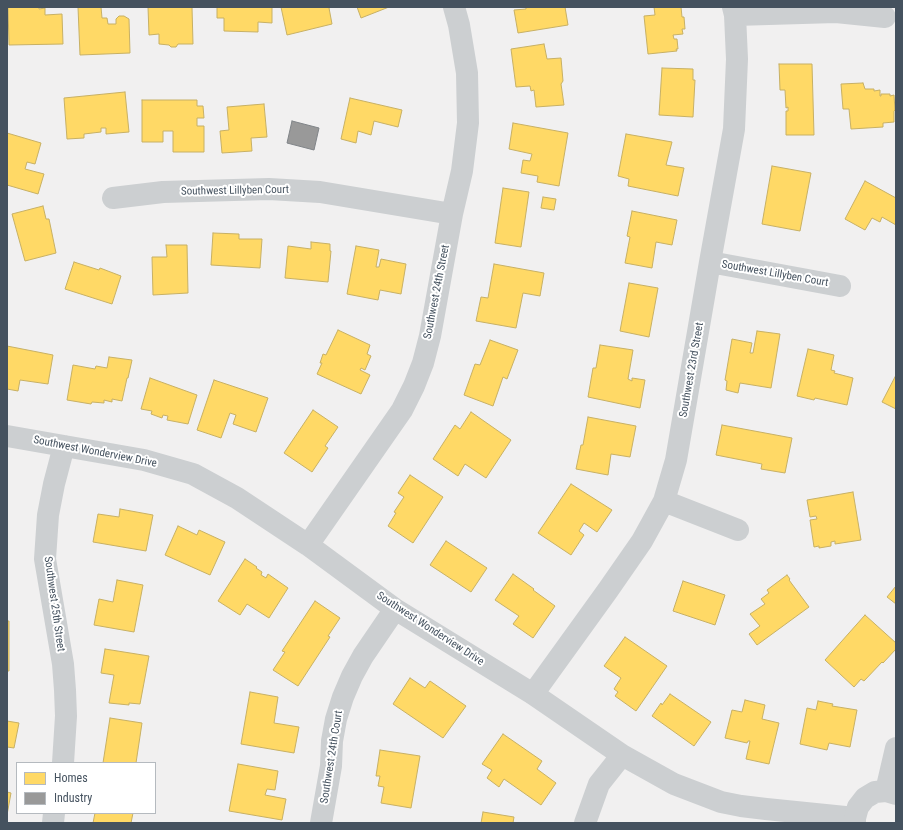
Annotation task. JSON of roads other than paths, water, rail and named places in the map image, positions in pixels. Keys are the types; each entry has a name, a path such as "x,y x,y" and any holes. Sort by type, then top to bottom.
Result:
{"street":[{"name":"Southwest 24th Street","path":"308,545 402,410 423,363 430,336 452,214 462,171 468,122 467,73 459,24 454,7"},
{"path":"734,11 836,12 885,17"},
{"name":"Southwest 23rd Street","path":"533,694 642,541 664,501 676,460 734,129 737,59 734,11"},
{"name":"Southwest Lillyben Court","path":"113,198 162,192 269,189 320,192 452,214"},
{"name":"Southwest Lillyben Court","path":"710,262 840,286"},
{"name":"Southwest Wonderview Drive","path":"7,436 144,460 193,474 237,498 308,545 395,609 533,694 622,755 674,784 721,802 855,821"},
{"name":"Southwest 25th Street","path":"63,762 66,716 63,664 45,559 48,515 64,446"},
{"path":"664,501 738,530"},
{"name":"Southwest 24th Court","path":"321,823 330,766 332,741 336,719 343,697 363,656 395,609"},
{"path":"855,821 858,807 865,798 875,792 891,793 896,748"},
{"path":"585,823 599,784 622,755"}]}
